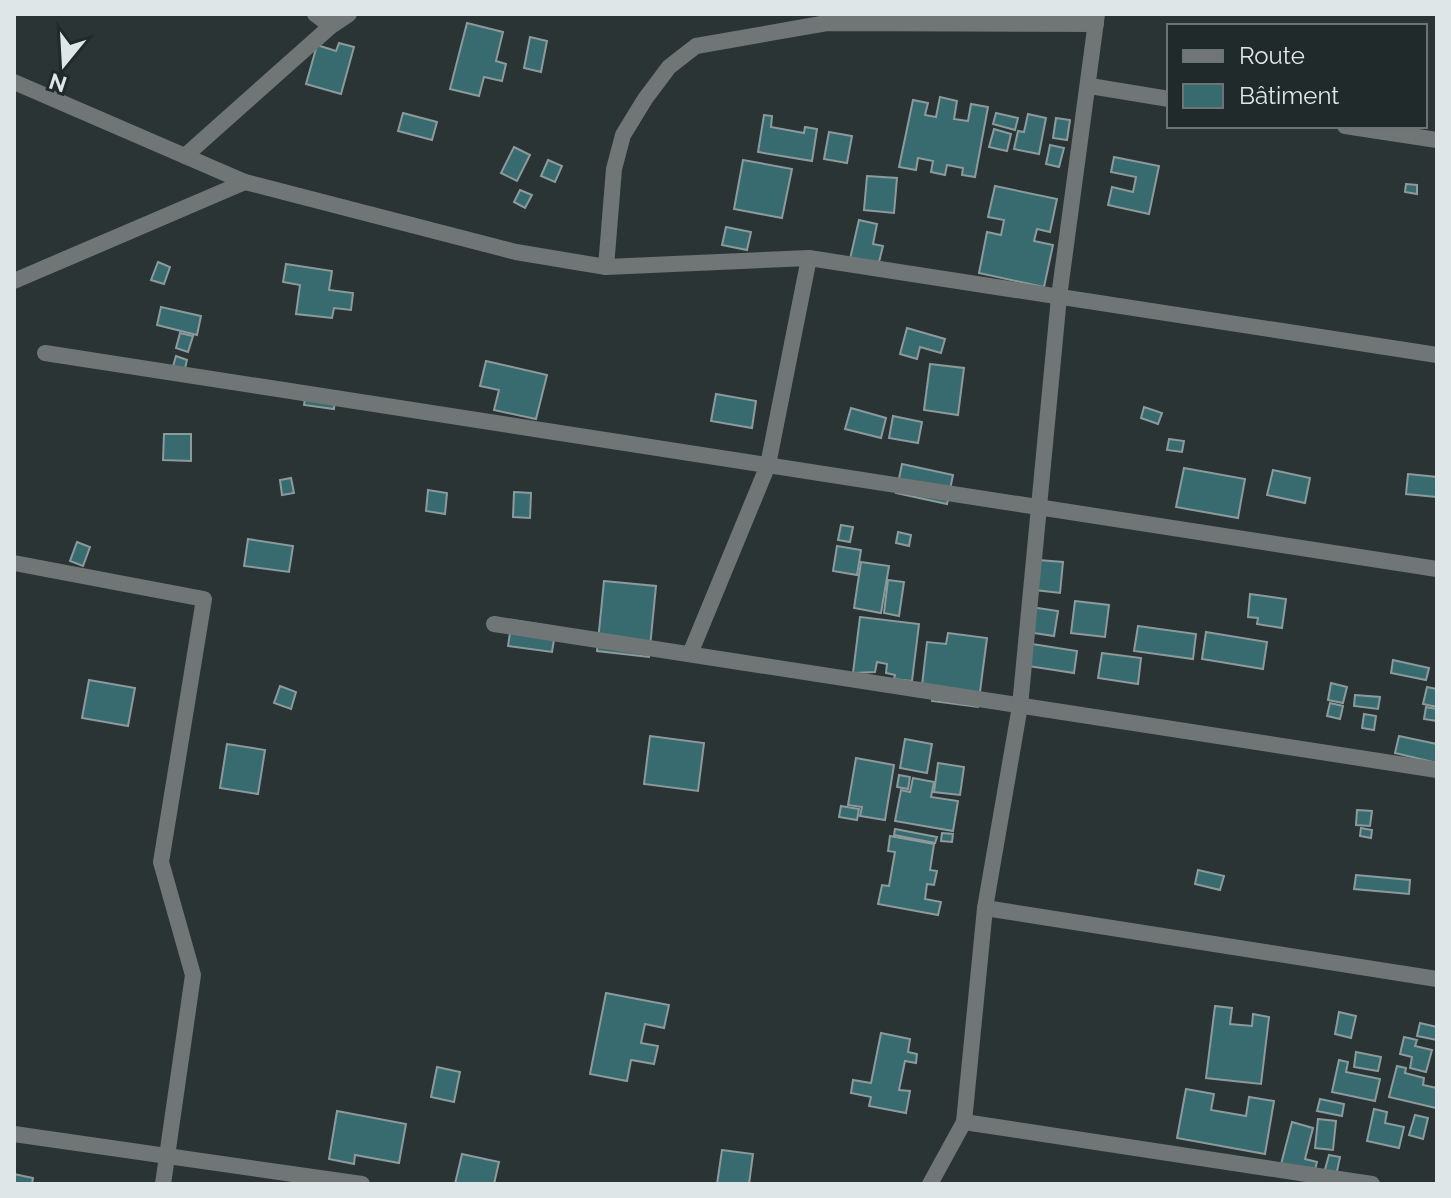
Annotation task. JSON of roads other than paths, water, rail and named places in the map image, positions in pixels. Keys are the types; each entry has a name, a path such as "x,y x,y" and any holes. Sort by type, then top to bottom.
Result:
{"street":[{"path":"315,14 331,26"},
{"path":"185,156 331,26 349,14"},
{"path":"606,267 614,169 623,135 669,67 696,46 828,19 1097,19 1059,297 1020,706 985,908 964,1122 930,1184"},
{"path":"14,82 245,182 516,252 606,267 809,258 1437,355"},
{"path":"1090,86 1167,99"},
{"path":"1358,128 1437,140"},
{"path":"14,281 245,182"},
{"path":"690,654 768,465 809,258"},
{"path":"45,353 1437,569"},
{"path":"14,563 204,599 161,862 193,975 163,1184"},
{"path":"494,624 1437,770"},
{"path":"985,908 1437,979"},
{"path":"964,1122 1372,1184"},
{"path":"14,1134 362,1184"}]}
